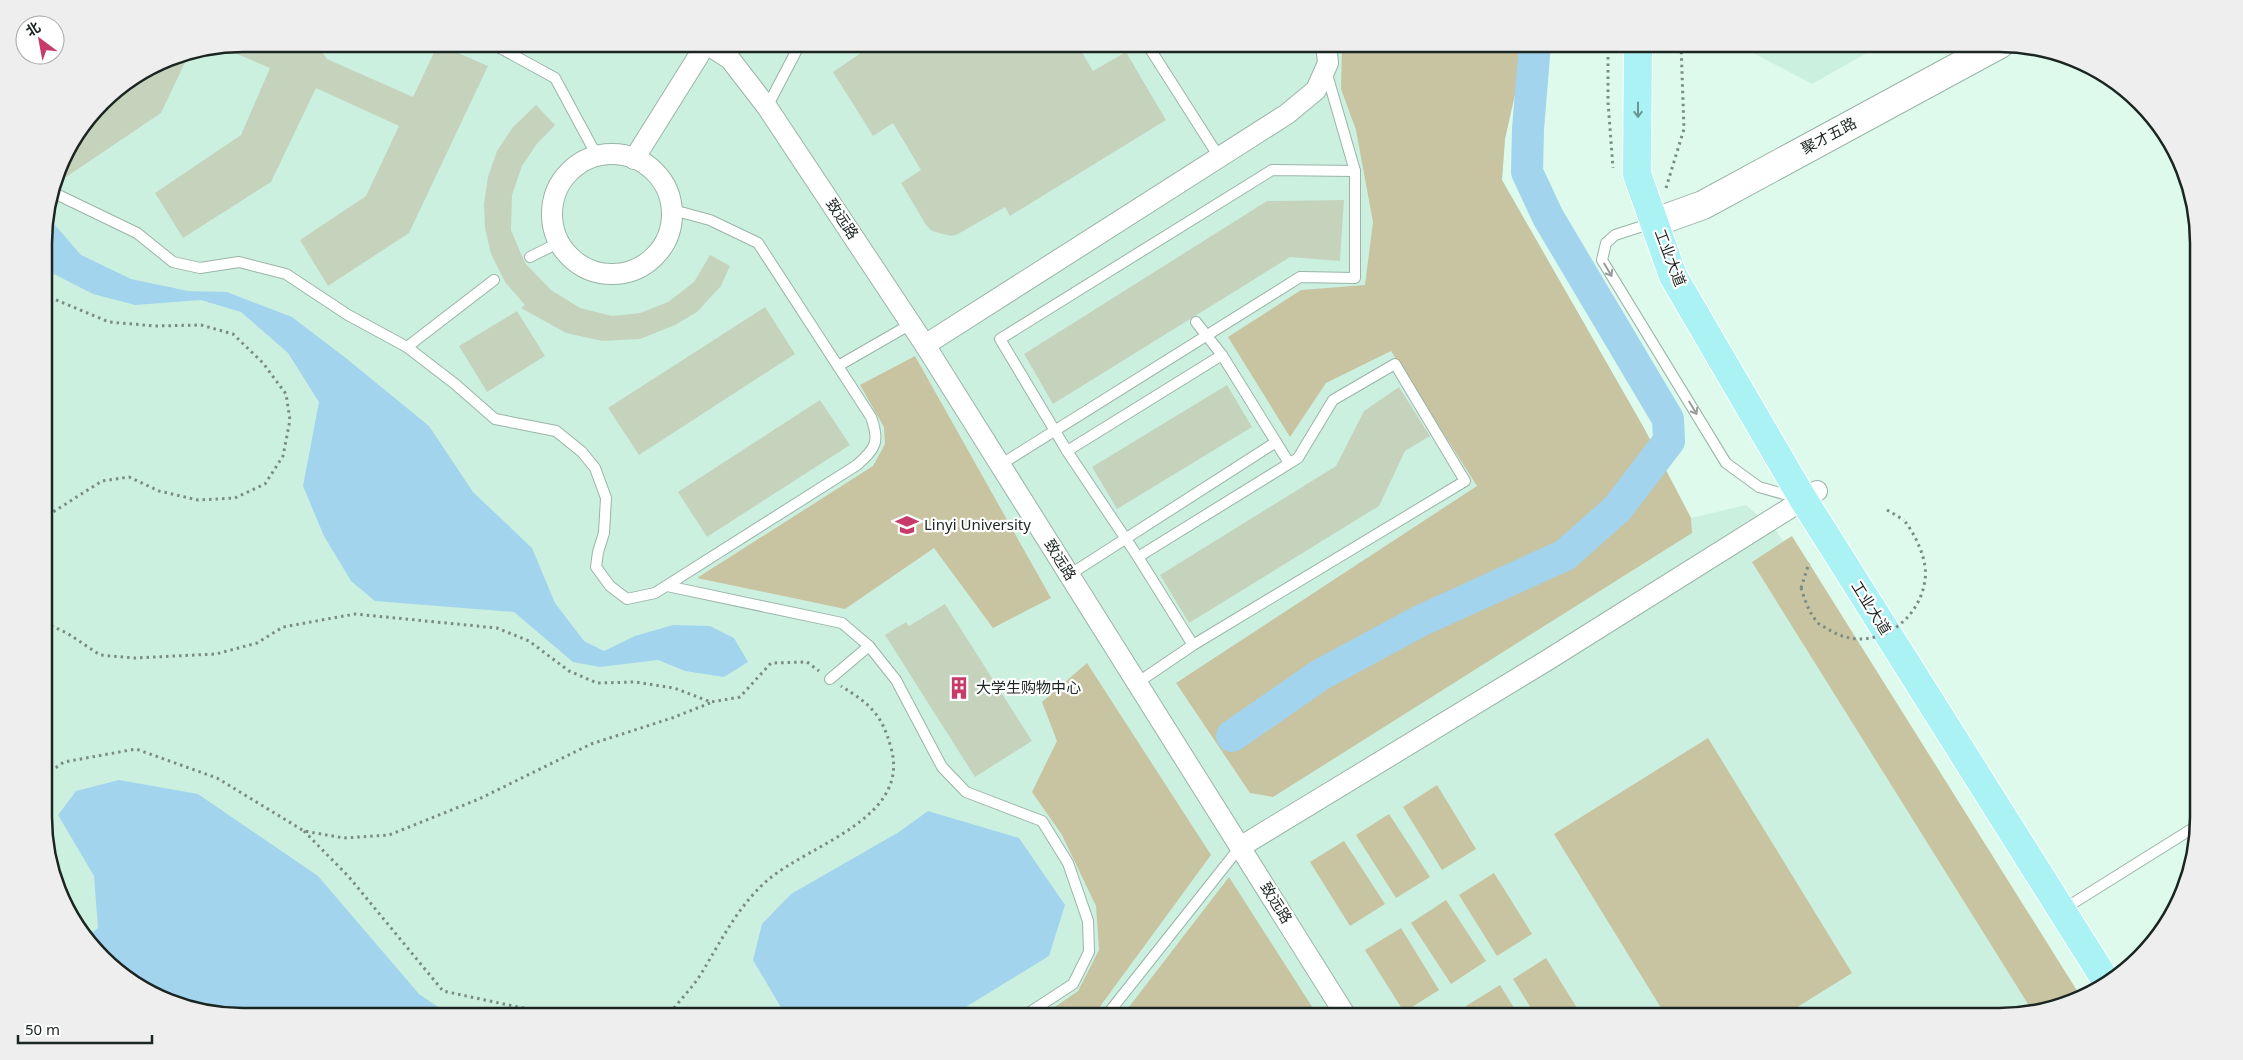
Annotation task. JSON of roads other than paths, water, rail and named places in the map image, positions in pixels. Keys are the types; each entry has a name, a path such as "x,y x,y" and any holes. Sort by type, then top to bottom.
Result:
{"main road":[{"name":"工业大道","path":"1638,52 1637,174 1656,222 1687,267 1810,495 2103,977"},
{"name":"工业大道","path":"1656,52 1656,222"},
{"name":"工业大道","path":"1810,495 2117,967"}],"street":[{"path":"634,159 702,52"},
{"name":"致远路","path":"719,52 730,59 767,107 925,344 1341,1008"},
{"path":"925,344 1287,114 1316,90 1328,63 1327,52"},
{"name":"聚才五路","path":"1656,222 1703,205 1985,52"},
{"path":"624,155 634,159 644,163 658,175 669,192 672,210 671,229 661,249 649,261 631,271 618,274 590,270 575,261 560,242 552,217 554,198 563,180 577,166 597,156 624,155"},
{"path":"1240,847 1546,661 1810,495"}],"lane":[{"path":"508,52 556,78 597,156"},
{"path":"767,107 796,52"},
{"path":"1152,52 1219,157"},
{"path":"1000,465 1206,334 1300,277 1354,278 1355,171 1325,70"},
{"path":"1193,645 1138,556 1067,451 1000,339 1272,170 1355,171"},
{"path":"59,195 137,233 173,262 200,268 239,262 286,274 348,315 407,347 495,418 556,431 582,452 595,468 606,498 604,532 596,567 610,586 627,599 655,593 857,465 872,452 877,435 871,417 758,243 710,220 672,210"},
{"path":"1656,222 1615,235 1606,243 1602,260 1726,463 1758,487 1810,495"},
{"path":"530,257 560,242"},
{"path":"407,347 494,280"},
{"path":"1196,322 1222,355 1289,464"},
{"path":"838,366 911,324"},
{"path":"1067,451 1222,355"},
{"path":"1137,683 1193,645 1465,481 1395,364 1333,400 1298,458 1138,556"},
{"path":"1069,575 1276,442"},
{"path":"667,586 842,623 869,646 896,680 942,768 966,792 1042,821 1068,863 1088,921 1089,952 1073,984 1036,1008"},
{"path":"830,678 869,646"},
{"path":"2075,902 2190,830"},
{"path":"1112,1008 1240,847"}],"water":[{"path":"54,223 81,255 131,279 188,291 227,292 292,317 347,359 429,426 473,492 532,548 555,603 584,641 604,651 635,636 673,625 710,626 734,638 748,662 724,677 685,671 658,660 600,667 573,662 514,612 375,601 351,581 324,536 303,486 319,402 288,353 241,312 201,300 135,305 93,294 52,273"},
{"path":"119,780 198,794 318,876 419,994 440,1008 244,1008 219,1006 194,1001 170,993 148,982 108,952 92,933 98,928 94,876 58,815 76,791"},
{"path":"928,811 1019,838 1065,905 1049,956 964,1008 781,1008 753,960 762,924 791,894 899,832"}],"waterway":[{"path":"1232,736 1320,675 1420,621 1565,555 1617,509 1669,441 1668,419 1548,217 1527,172 1528,129 1534,52"}],"place":[{"name":"Linyi University","path":"907,525"},
{"name":"大学生购物中心","path":"959,688"}]}
